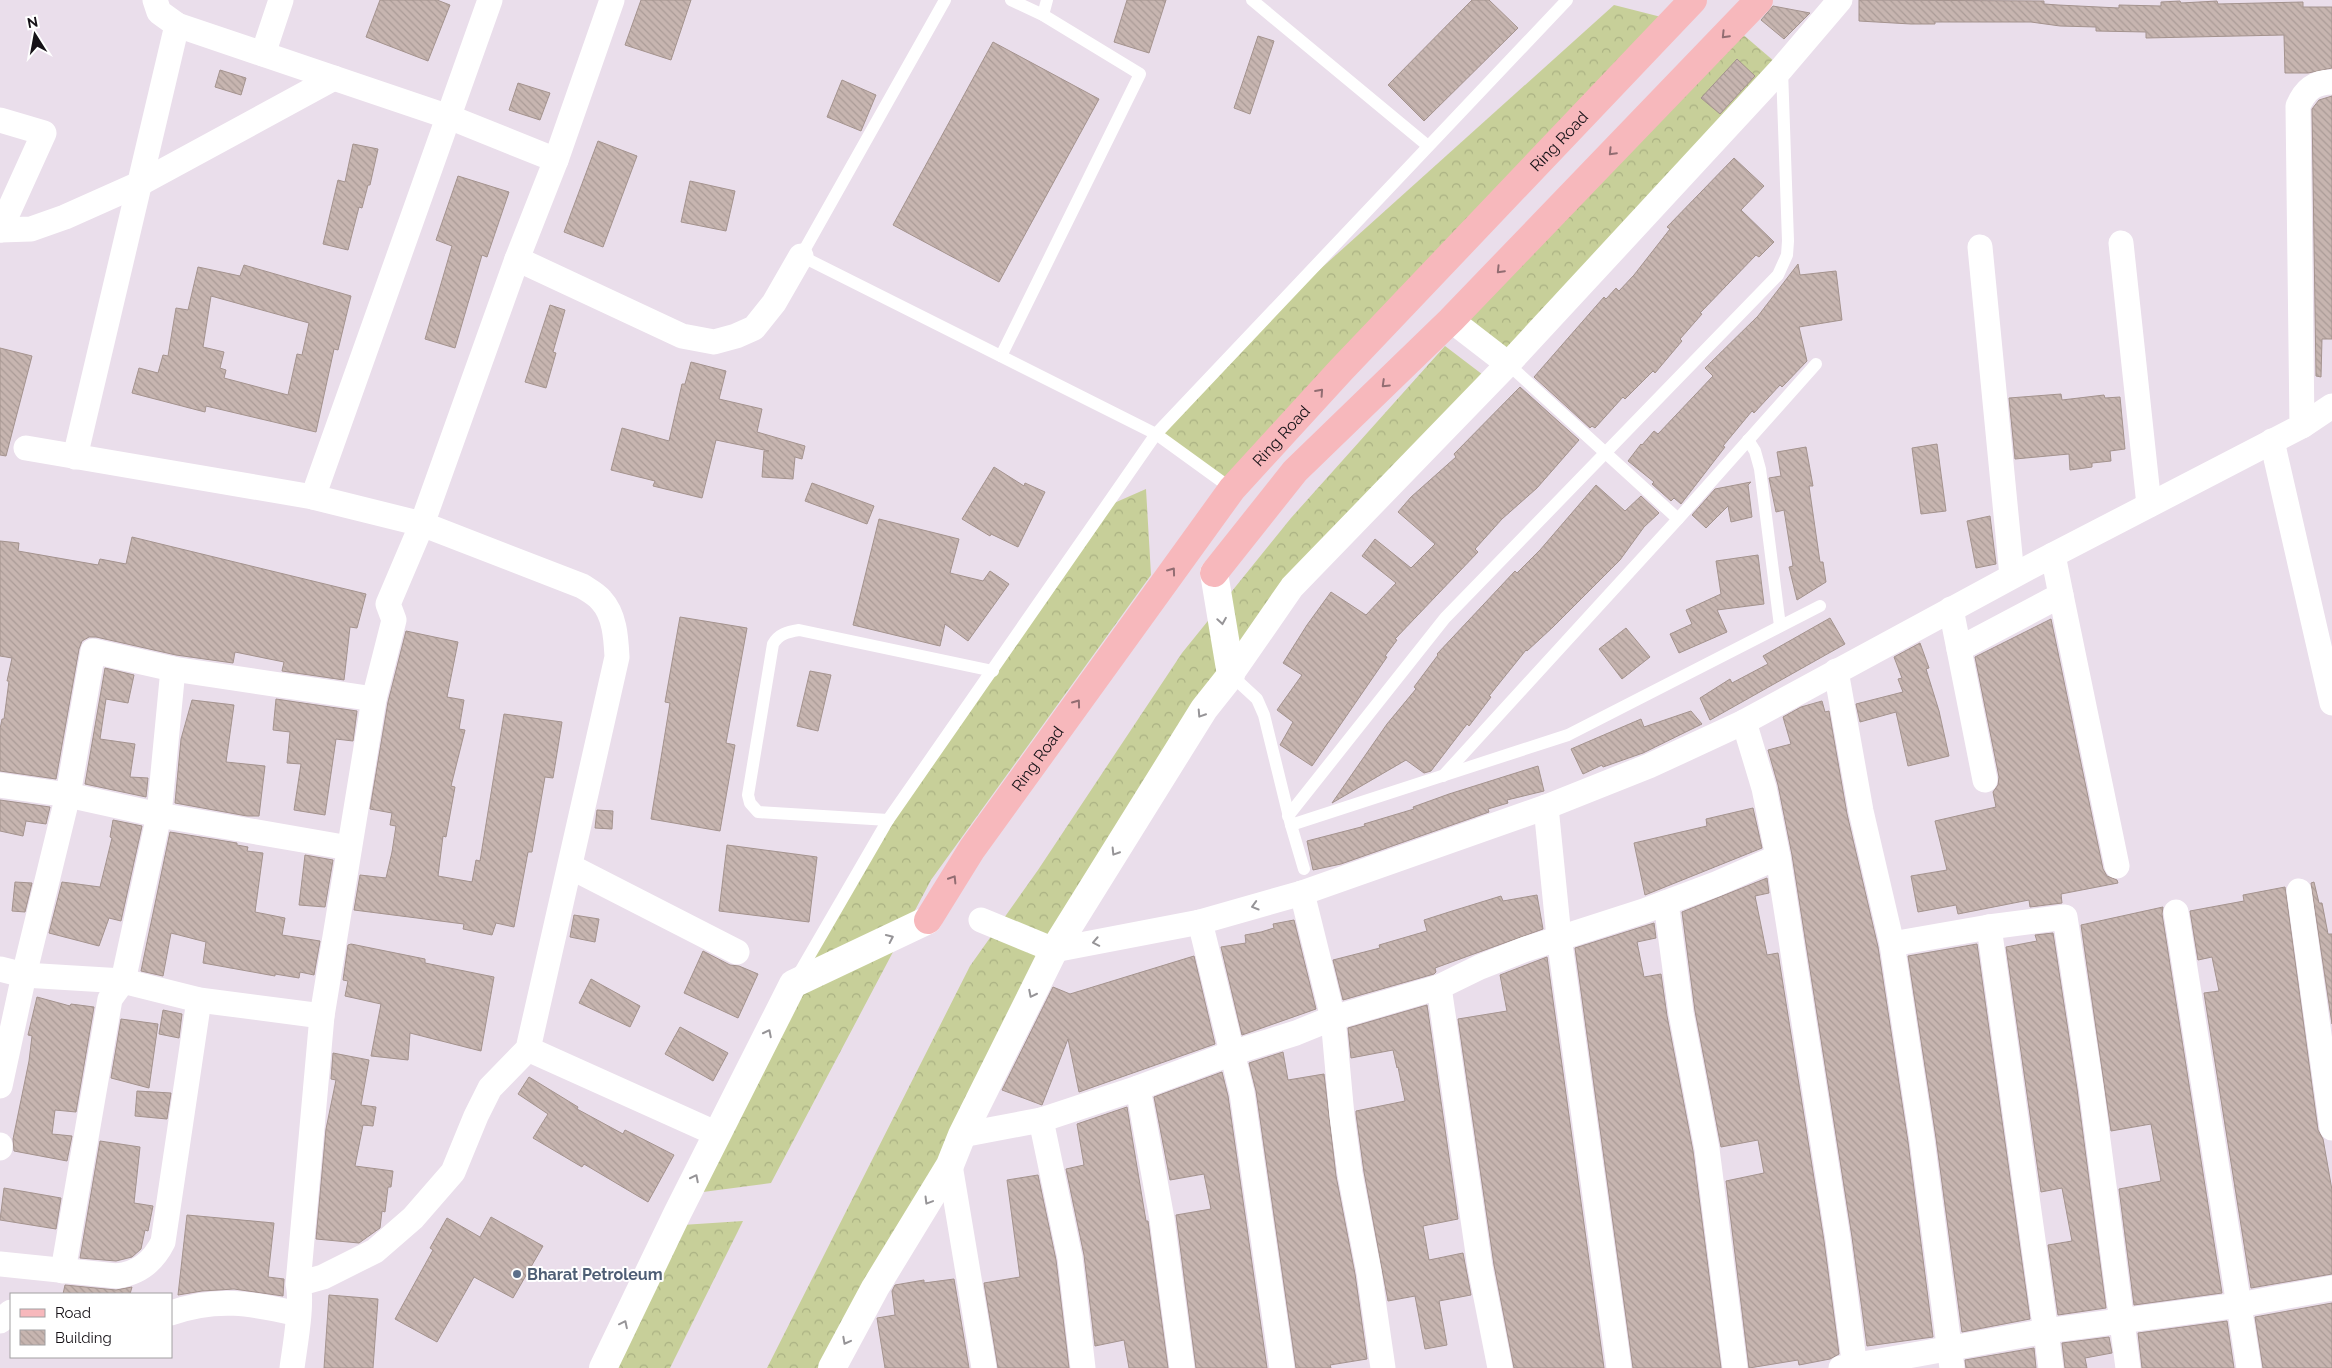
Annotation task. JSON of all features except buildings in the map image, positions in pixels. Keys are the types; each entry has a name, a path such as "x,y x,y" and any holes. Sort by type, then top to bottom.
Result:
{"main road":[{"name":"Ring Road","path":"928,920 972,849 1232,489 1341,370 1693,0"},
{"path":"1214,573 1295,471 1451,320 1759,0"}],"street":[{"path":"155,0 159,12 177,25 449,116 556,160"},
{"path":"263,54 281,0"},
{"path":"313,497 490,0"},
{"path":"292,1368 298,1314 302,1298 298,1284 322,1016 374,699 394,620 388,604 422,524 517,259 556,160 612,0"},
{"path":"832,1368 875,1288 950,1165 962,1135 1054,950 1204,709 1292,588 1508,364 1782,68 1840,0"},
{"path":"75,457 177,25"},
{"path":"0,120 44,133 0,230 31,228 65,217 139,184 334,78"},
{"path":"2302,426 2298,106 2303,94 2313,85 2332,82"},
{"path":"2121,244 2149,505"},
{"path":"1980,247 2012,576"},
{"path":"517,259 682,336 714,342 736,336 754,328 774,303 801,256"},
{"path":"1451,320 1508,364"},
{"path":"981,920 1054,950 1200,922 1303,881 1546,807 1649,766 1744,722 2012,576 2302,426 2332,406"},
{"path":"2272,441 2332,703"},
{"path":"26,448 313,497 422,524 582,586 602,600 616,634 617,657 571,867 528,1049 490,1088 476,1116 453,1172 412,1218 375,1251 323,1277 298,1284"},
{"path":"2053,555 2117,866"},
{"path":"1214,573 1230,675"},
{"path":"1959,649 2061,595"},
{"path":"1951,609 1985,780"},
{"path":"0,1086 12,972 68,795 93,651 173,669 374,699"},
{"path":"63,1271 110,999 123,981 159,815 173,669"},
{"path":"1836,672 1861,811 1892,944 1922,1140 1951,1359"},
{"path":"1744,722 1764,788 1778,857 1828,1186 1838,1239 1850,1367 1951,1359 2046,1331 2239,1305 2332,1288"},
{"path":"0,785 68,795 159,815 349,848"},
{"path":"1546,807 1560,937 1619,1368"},
{"path":"962,1135 1041,1120 1138,1088 1232,1053 1296,1033 1333,1018 1439,987 1480,967 1560,937 1666,903 1778,857"},
{"path":"571,867 737,952"},
{"path":"1303,881 1333,1018 1342,1116 1350,1174 1370,1281 1383,1368"},
{"path":"2298,891 2332,1128"},
{"path":"1666,903 1681,1013 1707,1150 1735,1368"},
{"path":"2176,912 2249,1368"},
{"path":"1892,944 1989,927 2065,917 2091,1088 2128,1368"},
{"path":"603,1368 717,1134 793,984 928,920"},
{"path":"1200,922 1242,1094 1282,1368"},
{"path":"1989,927 2051,1368"},
{"path":"12,972 123,981 199,1000 322,1016"},
{"path":"1439,987 1480,1267 1500,1368"},
{"path":"0,1264 117,1276 129,1275 150,1262 161,1247 199,1000"},
{"path":"528,1049 717,1134"},
{"path":"1138,1088 1162,1219 1182,1368"},
{"path":"1041,1120 1070,1258 1083,1368"},
{"path":"950,1165 984,1368"},
{"path":"172,1313 198,1305 226,1302 255,1304 298,1314"},
{"path":"0,1321 10,1313"}],"lane":[{"path":"945,0 801,256 1156,434 1232,489"},
{"path":"1000,356 1140,74 1043,15 1011,0"},
{"path":"1043,15 1047,0"},
{"path":"1252,0 1428,146"},
{"path":"793,984 888,820 1156,434 1567,0"},
{"path":"1290,820 1445,618 1778,276 1783,266 1788,241 1782,68"},
{"path":"1508,364 1678,519"},
{"path":"1443,776 1678,519 1816,364"},
{"path":"1748,440 1755,451 1760,469 1780,626"},
{"path":"1290,820 1443,776 1568,735 1820,606"},
{"path":"888,820 758,812 750,803 748,796 773,644 777,637 790,631 799,630 993,671"},
{"path":"1230,675 1257,699 1264,715 1303,881"}],"green space":[{"path":"1614,5 1673,20 1232,489 1156,434 1268,316"},
{"path":"1733,26 1782,68 1508,364 1451,320"},
{"path":"1445,346 1491,381 1292,587 1054,950 832,1368 767,1368 970,966 1038,870 1182,653 1291,518"},
{"path":"1146,489 1151,575 931,880 771,1183 703,1192 717,1134 837,897 1105,507"},
{"path":"743,1221 670,1368 616,1368 682,1225"}],"place":[{"name":"Bharat Petroleum","path":"517,1274"}]}
